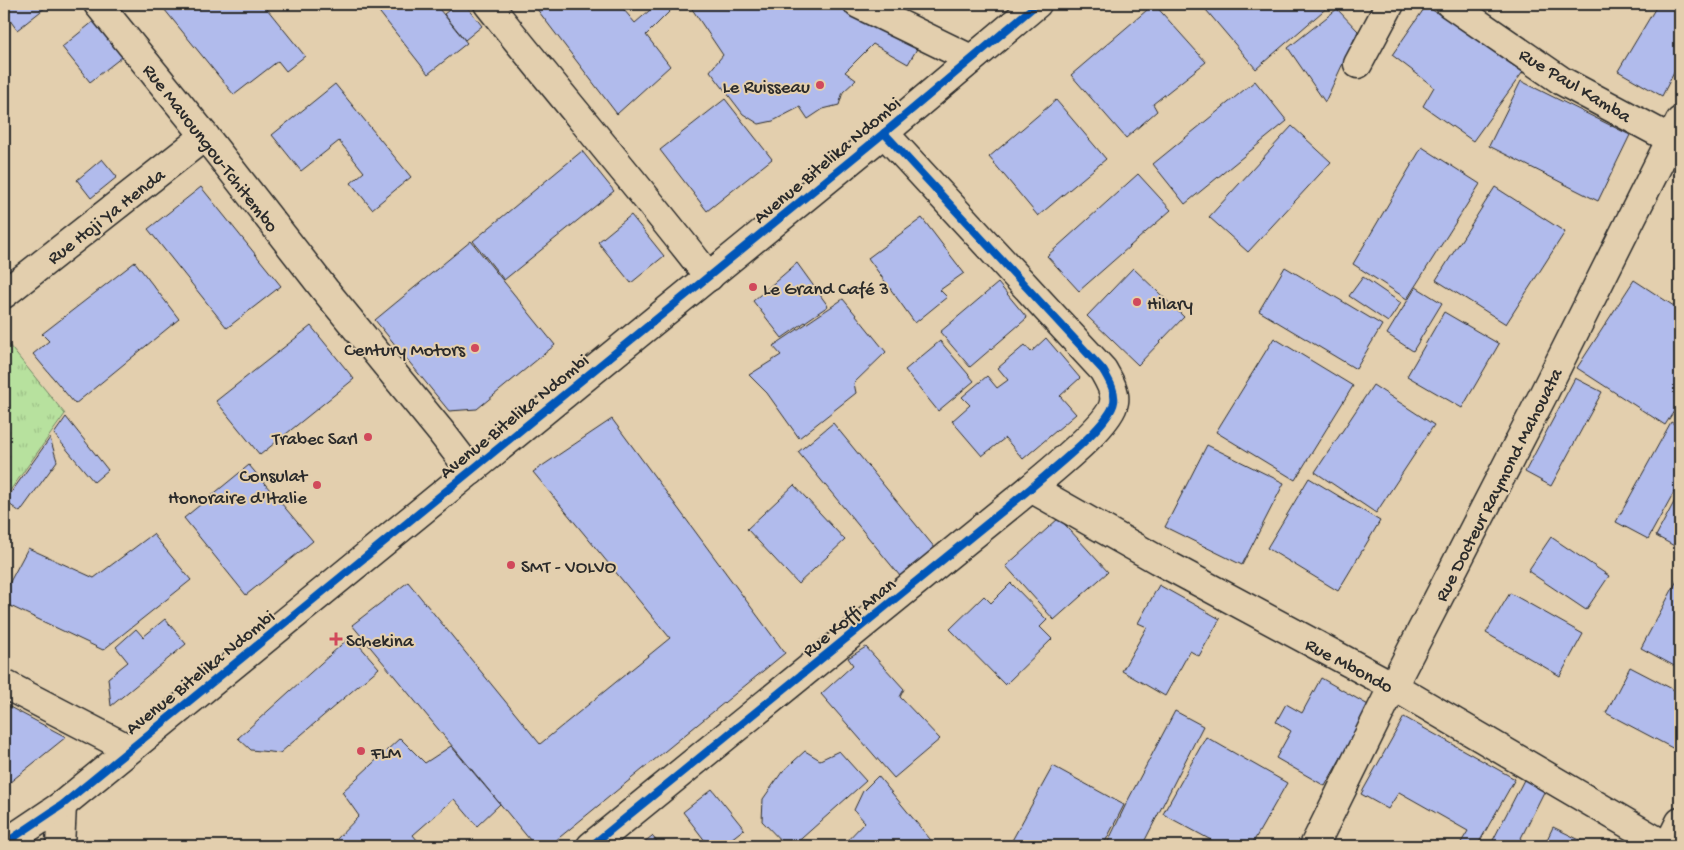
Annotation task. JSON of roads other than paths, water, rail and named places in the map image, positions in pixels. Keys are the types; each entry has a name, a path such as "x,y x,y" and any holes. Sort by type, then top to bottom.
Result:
{"street":[{"name":"Rue Mavoungou-Tchitembo","path":"98,4 206,136 325,290 393,370 471,471"},
{"path":"488,4 709,277"},
{"path":"858,4 971,59"},
{"name":"Avenue Bitelika Ndombi","path":"4,844 62,805 709,277 1037,4"},
{"path":"1358,64 1390,4"},
{"name":"Rue Paul Kamba","path":"1450,4 1562,81 1677,134"},
{"name":"Rue Koffi Anan","path":"591,846 1031,488 1097,429 1108,416 1115,402 1112,385 1103,370 884,133"},
{"name":"Rue Docteur Raymond Mahouata","path":"1314,846 1392,686 1544,395 1677,134"},
{"name":"Rue Hoji Ya Henda","path":"4,294 206,136"},
{"name":"Rue Mbondo","path":"1031,488 1158,560 1392,686 1667,846"},
{"path":"4,684 129,749"},
{"path":"60,846 62,805"},
{"path":"1667,846 1680,822"}],"place":[{"name":"Le Ruisseau","path":"820,85"},
{"name":"Le Grand Café 3","path":"753,287"},
{"name":"Hilary","path":"1137,302"},
{"name":"Century Motors","path":"475,348"},
{"name":"Trabec Sarl","path":"368,437"},
{"name":"Consulat Honoraire d'Italie","path":"317,485"},
{"name":"SMT - VOLVO","path":"511,565"},
{"name":"Schekina","path":"336,639"},
{"name":"FLM","path":"361,751"}]}
